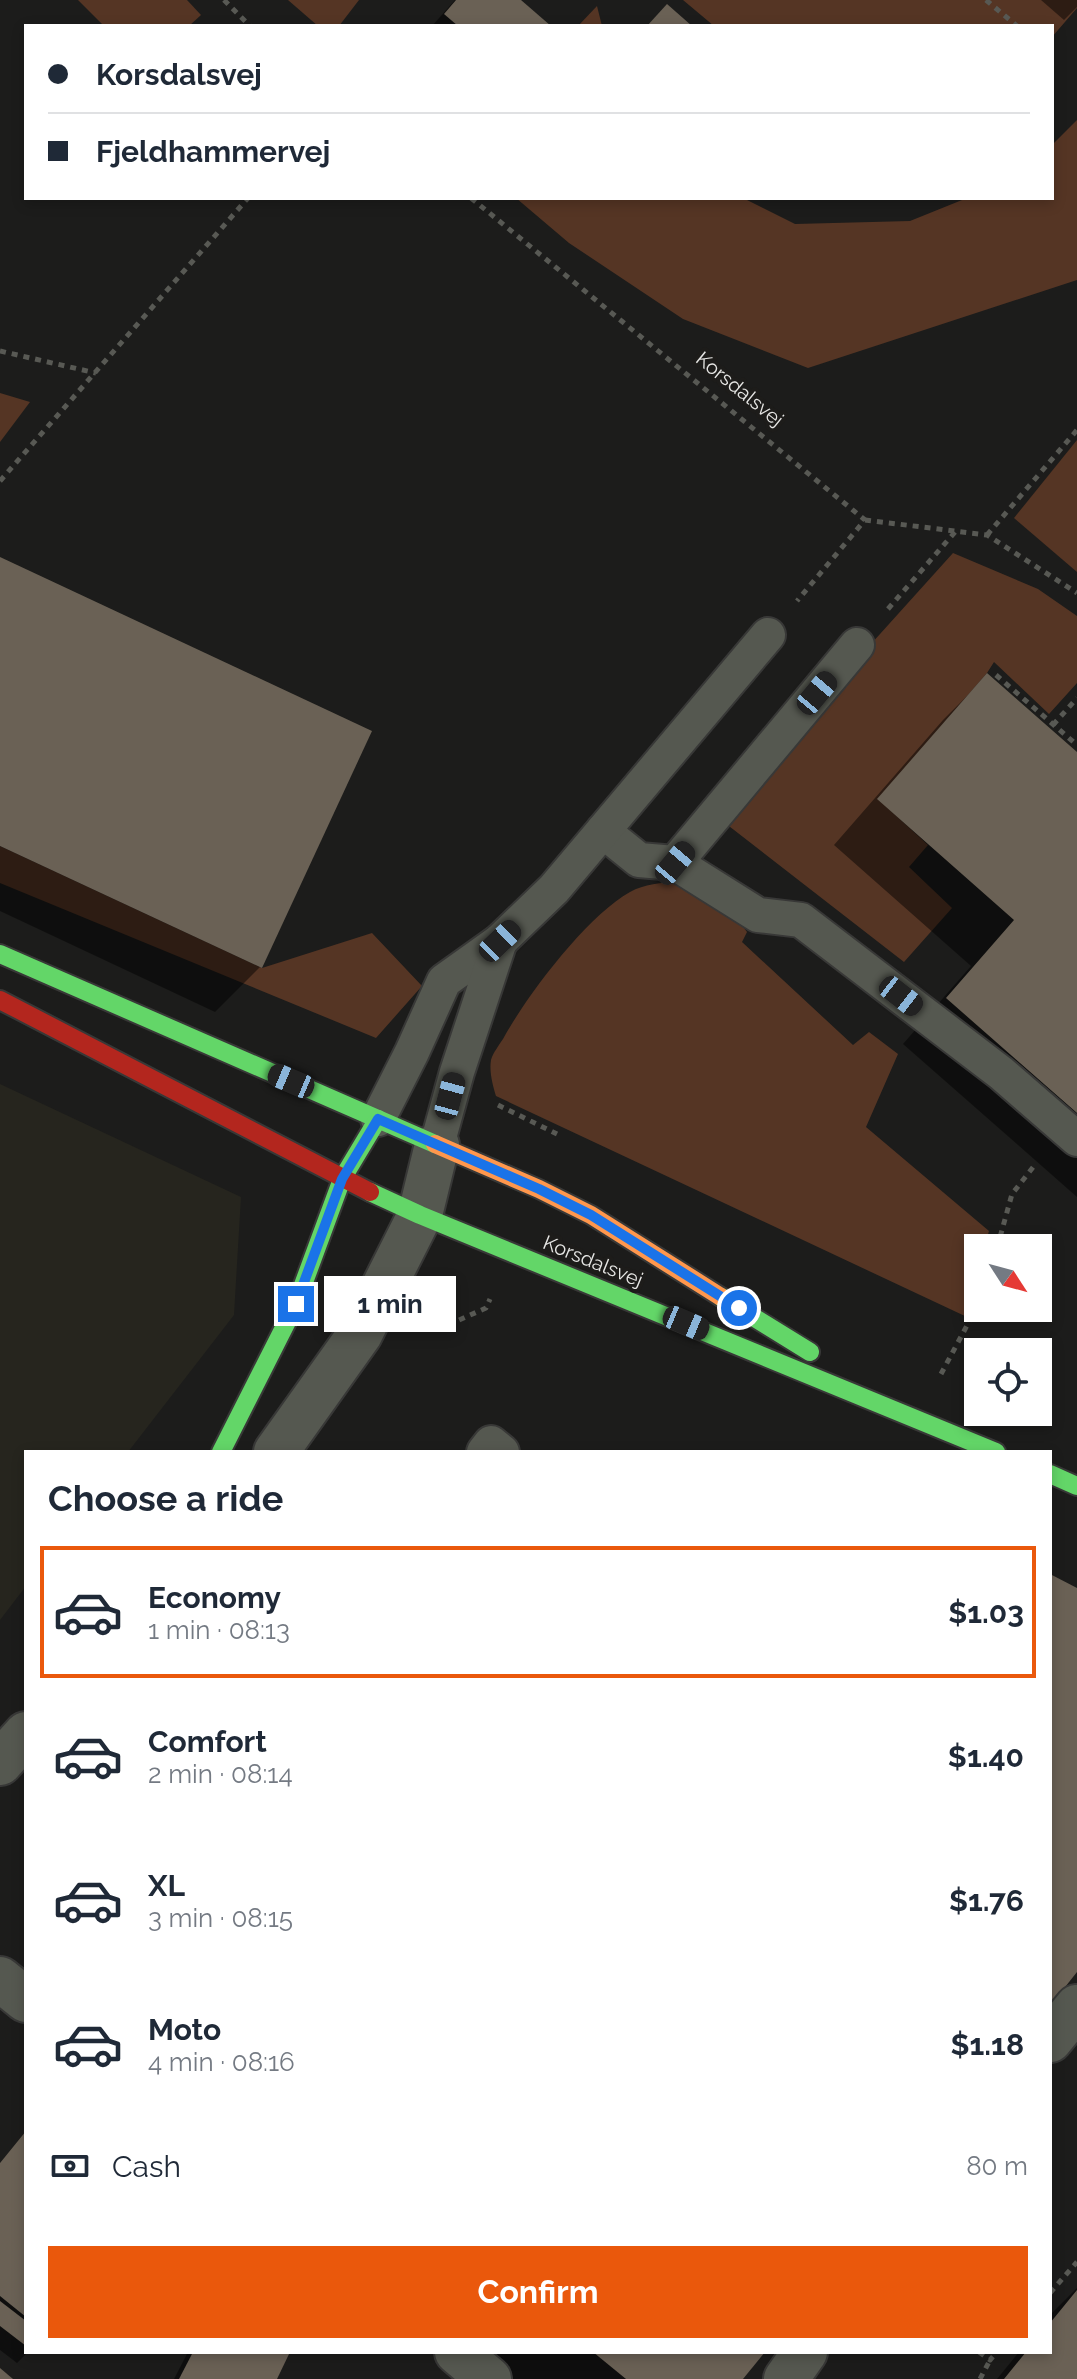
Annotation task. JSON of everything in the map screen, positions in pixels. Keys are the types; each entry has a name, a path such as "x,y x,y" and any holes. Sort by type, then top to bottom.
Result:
{"street":[{"name":"Korsdalsvej","path":"0,954 539,1189 591,1215 917,1419"},
{"name":"Korsdalsvej","path":"0,1000 342,1179 420,1215 991,1450"},
{"path":"222,1450 296,1304 342,1179 378,1119"},
{"path":"277,1450 360,1334 420,1215 437,1145"},
{"path":"1052,1475 1077,1486"},
{"path":"0,1763 24,1736"},
{"path":"0,1979 24,1998"},
{"path":"1052,2038 1077,2007"},
{"path":"459,2354 489,2379"},
{"path":"786,2379 804,2354"}],"lane":[{"path":"378,1119 444,981 500,941 554,889 768,635"},
{"path":"675,863 857,645"},
{"path":"603,831 639,860 675,863 758,915 801,920 1001,1073 1071,1133"},
{"path":"437,1145 457,1072 500,941"}],"path":[{"path":"224,0 248,24"},
{"path":"986,0 1015,24"},
{"path":"0,481 246,200"},
{"name":"Korsdalsvej","path":"473,200 865,520"},
{"path":"0,351 96,373"},
{"path":"987,535 1077,430"},
{"path":"768,635 865,520 987,535 1077,593"},
{"path":"857,645 956,531"},
{"path":"996,675 1077,745"},
{"path":"1053,725 1077,698"},
{"path":"496,1104 560,1136"},
{"path":"1001,1234 1012,1194 1071,1133"},
{"path":"917,1419 969,1322"},
{"path":"1052,2291 1077,2262"},
{"path":"982,2354 990,2360"},
{"path":"980,2379 995,2354"}],"shaded area":[{"path":"78,0 187,0 201,15 191,24 102,24"},
{"path":"288,0 359,0 341,24 316,24"},
{"path":"683,0 1077,0 1077,8 1054,35 1054,24 712,24"},
{"path":"597,6 602,24 580,24"},
{"path":"1077,120 1077,280 808,368 683,319 569,243 518,200 747,200 795,224 910,221 962,200 1054,200 1054,143"},
{"path":"0,393 30,402 0,442"},
{"path":"1077,440 1077,572 1014,518"},
{"path":"953,553 1038,589 1077,616 1077,683 1049,714 994,662 878,799 928,845 909,867 952,908 904,962 716,816"},
{"path":"0,846 262,968 372,933 422,986 376,1038 0,883"},
{"path":"677,881 726,904 747,932 742,942 853,1045 869,1032 898,1054 866,1127 989,1231 988,1234 964,1234 964,1316 496,1096 491,1060 527,1001 559,958 595,919 630,892"},
{"path":"0,1084 241,1197 234,1315 130,1450 24,1450 24,1589 0,1620"}],"building":[{"path":"456,0 521,0 549,24 456,24 444,14"},
{"path":"667,4 690,24 649,24"},
{"path":"0,557 372,731 262,968 0,846"},
{"path":"987,673 1077,752 1077,1113 946,998 1014,920 877,799"},
{"path":"1052,1575 1077,1588 1077,1972 1052,2003"},
{"path":"24,2133 24,2315 0,2296 0,2163"},
{"path":"1077,2290 1077,2379 1004,2379 1024,2354 1052,2354 1052,2321"},
{"path":"0,2301 24,2319 24,2344 0,2326"},
{"path":"192,2354 289,2354 277,2379 179,2379"},
{"path":"595,2354 763,2354 743,2379 626,2379"},
{"path":"0,2368 13,2379 0,2379"}],"traffic: fast":[{"path":"0,954 435,1144"},
{"path":"222,1450 296,1304 342,1179 378,1119"},
{"path":"370,1192 991,1450"},
{"path":"721,1297 810,1352"},
{"path":"1052,1475 1077,1486"}],"traffic: slow":[{"path":"435,1144 591,1215 721,1297"}],"traffic: jam":[{"path":"0,1000 370,1192"}],"route":[{"path":"296,1304 342,1179 378,1119 591,1215 739,1308"}]}
